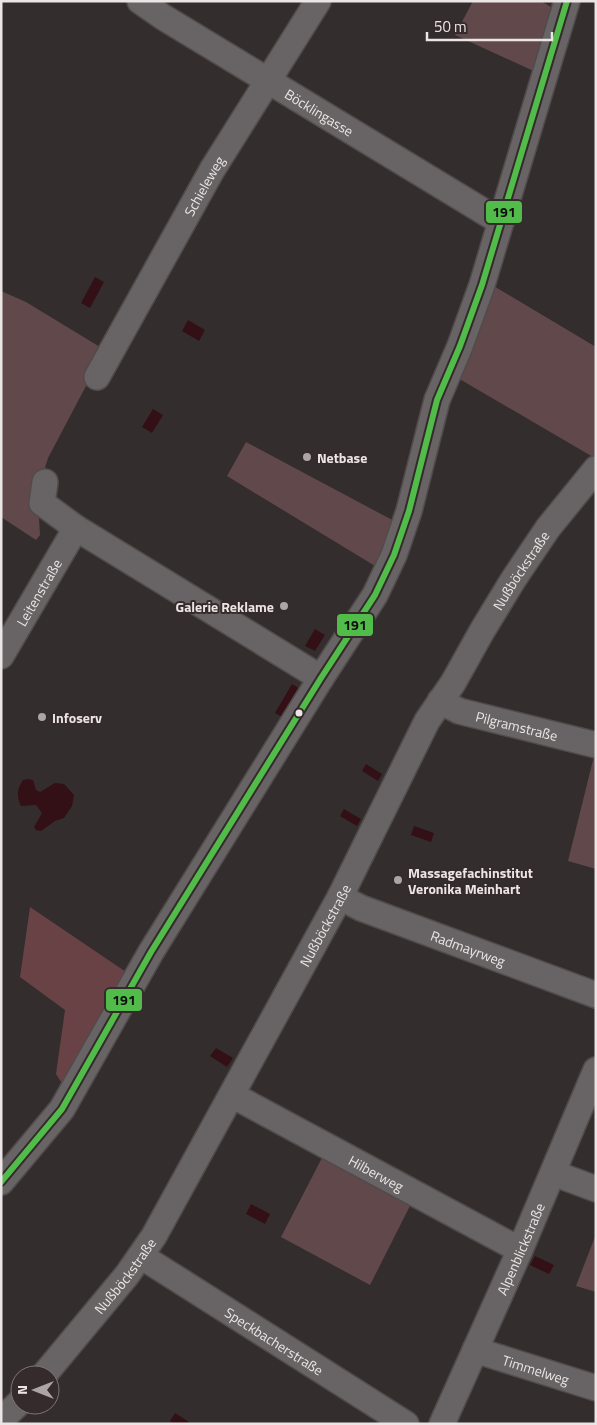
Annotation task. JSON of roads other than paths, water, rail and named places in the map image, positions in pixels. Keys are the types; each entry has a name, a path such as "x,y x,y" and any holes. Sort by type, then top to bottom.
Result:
{"street":[{"name":"Böcklingasse","path":"140,1 163,17 501,222"},
{"name":"Schieleweg","path":"98,377 212,170 318,1"},
{"path":"1,1182 62,1109 151,952 321,678 375,595 394,554 409,511 437,400 460,346 482,285 567,1"},
{"name":"Nußböckstraße","path":"52,1365 127,1275 154,1236 340,897 426,721 453,683 482,631 548,528 596,469"},
{"path":"45,482 42,503 76,528 321,678"},
{"name":"Leitenstraße","path":"1,656 76,528"},
{"name":"Pilgramstraße","path":"440,701 459,711 596,745"},
{"name":"Radmayrweg","path":"340,897 361,908 596,995"},
{"name":"Alpenblickstraße","path":"442,1424 520,1250 596,1070"},
{"name":"Hilberweg","path":"232,1095 520,1250"},
{"path":"552,1173 596,1189"},
{"name":"Speckbacherstraße","path":"141,1256 406,1424"},
{"name":"Timmelweg","path":"475,1350 596,1388"}],"place":[{"name":"Netbase","path":"307,457"},
{"name":"Galerie Reklame","path":"284,606"},
{"name":"Infoserv","path":"42,717"},
{"name":"Massagefachinstitut Veronika Meinhart","path":"398,880"}]}
